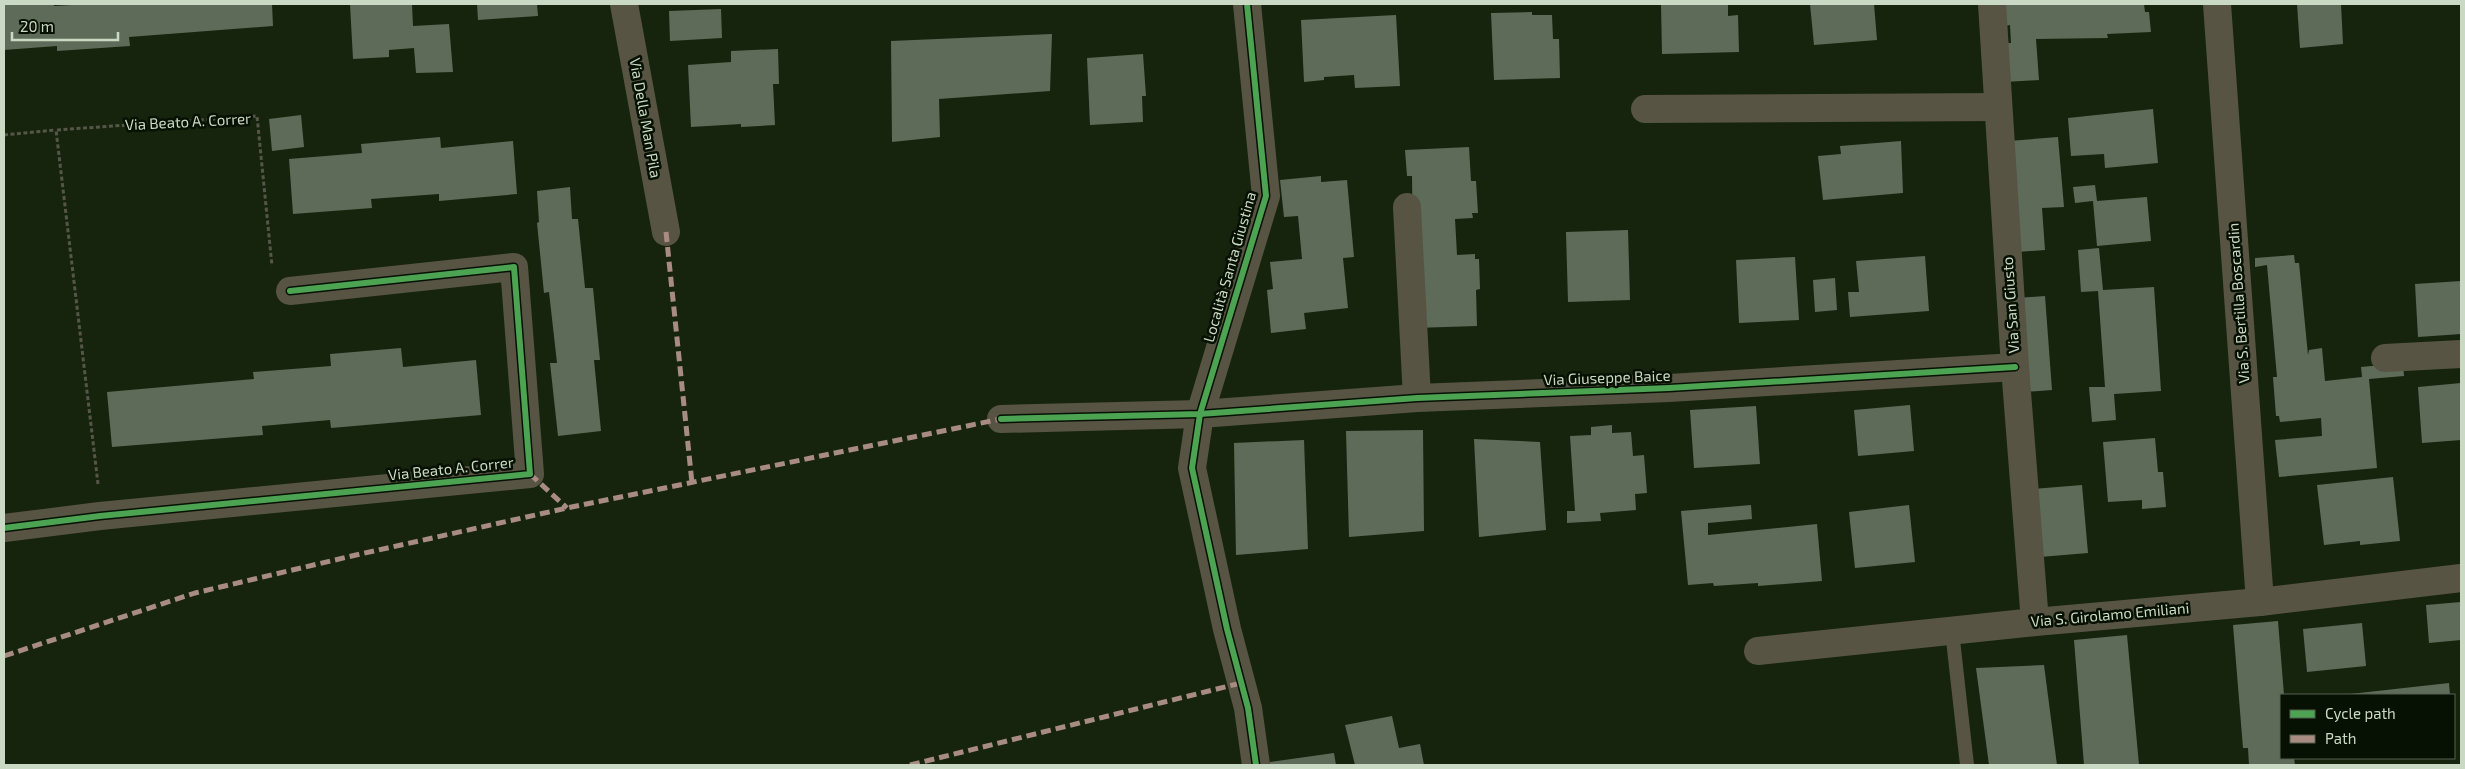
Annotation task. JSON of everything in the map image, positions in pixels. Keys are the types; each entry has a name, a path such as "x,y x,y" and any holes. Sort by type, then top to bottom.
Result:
{"street":[{"name":"Via Della Man Pila","path":"624,4 666,232"},
{"name":"Località Santa Giustina","path":"1247,4 1266,196 1200,414 1192,468 1227,629 1248,708 1256,765"},
{"name":"Via San Giusto","path":"1992,4 2015,367 2035,622"},
{"name":"Via S. Bertilla Boscardin","path":"2217,4 2260,602"},
{"path":"1645,109 1998,107"},
{"path":"1407,207 1417,398"},
{"name":"Via Beato A. Correr","path":"4,528 100,516 530,474 514,267 290,291"},
{"path":"2385,358 2461,354"},
{"name":"Via Giuseppe Baice","path":"1200,414 1417,398 1669,388 2015,367"},
{"path":"1001,419 1200,414"},
{"name":"Via S. Girolamo Emiliani","path":"1758,651 2035,622 2260,602 2461,578"}],"lane":[{"path":"1952,631 1967,765"}],"path":[{"path":"56,130 97,470 100,516"}],"building":[{"path":"54,4 54,6 90,4 272,4 273,26 129,37 130,46 57,51 57,46 4,50 4,5"},
{"path":"350,4 412,4 413,26 449,24 453,72 416,73 414,48 389,50 389,57 353,59"},
{"path":"477,4 537,4 538,16 478,20"},
{"path":"1661,4 1728,4 1728,16 1738,15 1739,52 1662,54"},
{"path":"1810,4 1874,4 1877,40 1814,45"},
{"path":"2004,4 2144,4 2145,12 2149,12 2151,32 2107,34 2108,38 2036,39 2039,80 2004,82 2002,43 2011,43 2010,25 2005,26"},
{"path":"2297,4 2341,4 2343,44 2300,48"},
{"path":"721,9 722,38 670,41 669,11"},
{"path":"1532,12 1532,15 1552,15 1553,39 1559,39 1560,78 1494,80 1491,13"},
{"path":"1396,15 1400,86 1355,88 1354,75 1324,77 1324,80 1304,82 1301,20"},
{"path":"1052,34 1050,91 939,99 940,137 892,142 891,41"},
{"path":"778,49 779,84 773,84 775,125 741,127 741,124 691,127 688,65 731,62 731,51"},
{"path":"1143,54 1146,96 1142,96 1143,122 1090,125 1087,58"},
{"path":"2153,109 2158,163 2105,168 2104,154 2071,156 2068,118"},
{"path":"301,115 304,147 272,151 269,119"},
{"path":"440,137 441,148 513,141 517,194 439,201 439,194 371,199 372,208 293,214 289,159 362,153 361,144"},
{"path":"2058,137 2064,207 2042,208 2045,250 2017,252 2009,141"},
{"path":"1901,141 1903,193 1823,200 1818,156 1841,154 1840,146"},
{"path":"1469,147 1471,181 1476,181 1478,213 1472,213 1473,218 1455,219 1457,255 1475,254 1475,259 1479,259 1480,289 1476,290 1477,326 1414,328 1412,176 1407,176 1405,150"},
{"path":"1321,176 1321,182 1347,180 1354,257 1343,258 1348,308 1304,313 1306,329 1271,333 1267,290 1273,289 1270,262 1302,259 1298,216 1284,217 1280,180"},
{"path":"2095,185 2097,201 2147,197 2151,241 2097,246 2093,201 2075,203 2073,187"},
{"path":"570,187 572,219 578,219 585,288 593,288 600,360 594,360 601,431 558,436 550,363 557,363 549,292 544,293 537,223 539,222 537,191"},
{"path":"1628,230 1630,300 1568,302 1566,232"},
{"path":"2099,248 2103,290 2154,287 2161,391 2114,394 2116,420 2092,422 2089,387 2105,387 2098,291 2081,292 2078,250"},
{"path":"2294,255 2295,263 2299,263 2308,355 2309,350 2322,348 2325,381 2362,377 2361,367 2403,363 2404,376 2369,379 2377,468 2279,477 2275,440 2322,436 2321,418 2280,422 2279,416 2276,416 2273,377 2277,377 2267,265 2255,267 2255,258"},
{"path":"1925,256 1929,311 1850,317 1848,292 1859,292 1856,261"},
{"path":"1795,257 1799,320 1739,323 1736,260"},
{"path":"1835,278 1837,310 1815,312 1813,280"},
{"path":"2461,281 2461,334 2418,337 2415,284"},
{"path":"2045,296 2052,390 2023,392 2017,298"},
{"path":"401,348 403,367 476,360 481,415 331,428 330,420 262,426 263,435 112,447 107,392 254,379 253,372 331,366 330,354"},
{"path":"2461,383 2461,440 2422,443 2418,387"},
{"path":"1910,405 1914,451 1858,456 1854,410"},
{"path":"1756,406 1760,464 1694,468 1690,410"},
{"path":"1612,425 1612,433 1631,432 1633,456 1644,455 1647,493 1635,494 1636,510 1600,513 1601,521 1567,523 1567,511 1575,511 1570,436 1591,435 1591,427"},
{"path":"1423,430 1424,531 1349,537 1346,431"},
{"path":"2155,438 2158,472 2163,472 2166,507 2142,509 2142,500 2108,502 2103,442"},
{"path":"1474,439 1540,442 1546,530 1479,537"},
{"path":"1304,440 1308,549 1236,555 1234,443"},
{"path":"2393,477 2400,541 2360,545 2360,541 2324,545 2317,485"},
{"path":"2082,485 2088,553 2040,557 2033,489"},
{"path":"1751,505 1752,519 1708,523 1708,535 1817,524 1822,581 1758,586 1758,583 1714,586 1713,583 1688,585 1681,511"},
{"path":"1909,505 1915,562 1855,568 1849,512"},
{"path":"2461,602 2461,640 2429,643 2426,605"},
{"path":"2278,621 2284,694 2280,694 2280,759 2294,759 2295,765 2249,765 2248,748 2243,748 2233,625"},
{"path":"2362,623 2366,666 2307,672 2303,629"},
{"path":"2127,635 2139,765 2084,765 2074,640"},
{"path":"2044,665 2057,765 1989,765 1976,668"},
{"path":"2449,683 2450,694 2350,694"},
{"path":"1392,716 1399,748 1420,744 1424,765 1355,765 1345,725"},
{"path":"1334,753 1336,765 1270,765 1270,762"}],"marked path":[{"path":"666,232 692,483"},
{"path":"4,656 195,593 567,508 1001,419"},
{"path":"530,474 567,508"},
{"path":"910,765 1241,683"}],"cycle path":[{"path":"1247,4 1266,196 1200,414 1192,468 1227,629 1248,708 1256,765"},
{"path":"4,528 100,516 530,474 514,267 290,291"},
{"path":"1001,419 1200,414 1417,398 1669,388 2015,367"}]}
